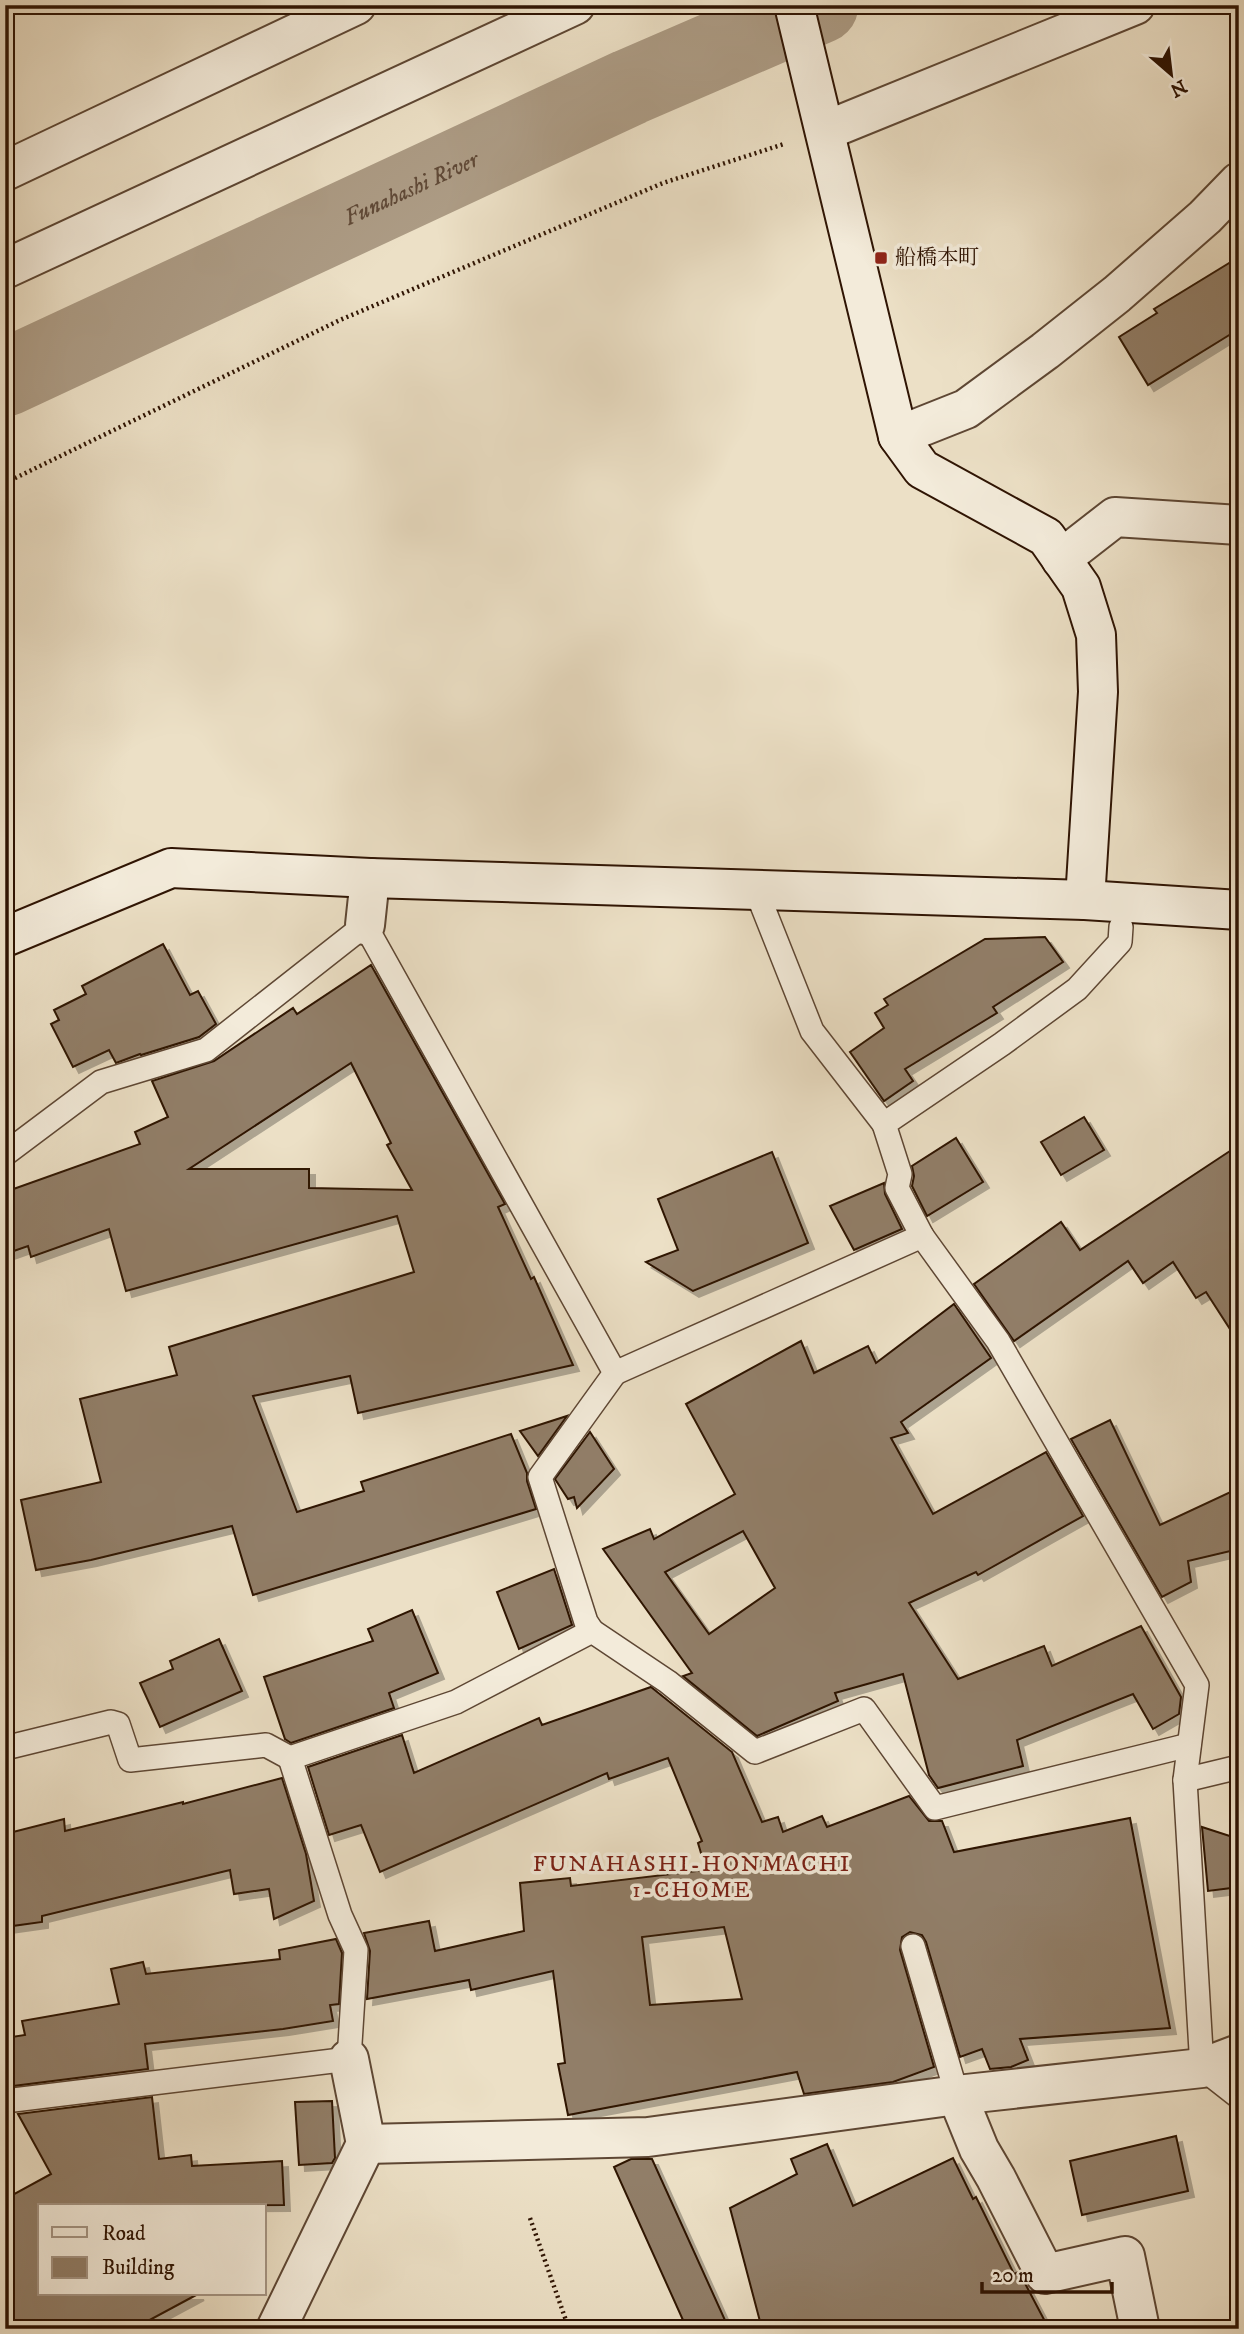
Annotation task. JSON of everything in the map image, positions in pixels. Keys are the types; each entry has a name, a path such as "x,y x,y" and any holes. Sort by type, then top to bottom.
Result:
{"street":[{"path":"5,171 356,5"},
{"path":"5,269 575,5"},
{"path":"794,5 898,436 922,469 1046,537 1081,587 1096,635 1098,692 1085,901"},
{"path":"825,131 1135,5"},
{"path":"898,436 965,409 1045,351 1127,286 1205,218 1239,182"},
{"path":"1061,559 1115,517 1239,525"},
{"path":"5,937 171,868 370,878 1085,901 1124,915 1239,910"},
{"path":"365,925 370,878"},
{"path":"366,2144 648,2137 957,2095 1202,2068 1239,2054"},
{"path":"276,2329 366,2144 349,2059"},
{"path":"957,2095 979,2149 1045,2274 1125,2256 1140,2329"}],"lane":[{"path":"756,890 812,1031 884,1124 900,1174 897,1188 922,1236 998,1341 1197,1685 1185,1780 1202,2068 1239,2097"},
{"path":"884,1124 1077,989 1120,942 1124,915"},
{"path":"5,1154 101,1082 206,1050 365,925 615,1373"},
{"path":"922,1236 615,1373 540,1477 586,1622 592,1631 668,1682 755,1752 864,1709 935,1808 1189,1745"},
{"path":"290,1758 456,1702 592,1631"},
{"path":"5,1748 111,1722 118,1724 130,1760 266,1745 290,1758 340,1915 356,1950 349,2059 5,2101"},
{"path":"1185,1780 1239,1767"},
{"path":"913,1946 957,2095"}],"path":[{"path":"5,482 340,320 438,278 663,183 825,131"},
{"path":"530,2218 569,2329"}],"building":[{"path":"1239,257 1239,329 1148,385 1119,337 1157,313 1154,309"},
{"path":"1045,937 1063,962 993,1007 997,1013 905,1069 913,1081 884,1101 850,1052 884,1028 875,1013 888,1005 884,999 985,939"},
{"path":"163,944 190,995 198,991 216,1024 199,1037 116,1063 109,1050 73,1067 51,1024 59,1020 54,1010 86,994 82,986"},
{"path":"371,965 505,1204 498,1207 531,1279 534,1277 573,1365 358,1413 350,1376 253,1396 297,1512 364,1491 361,1482 511,1434 527,1473 536,1509 253,1595 232,1526 91,1560 36,1570 21,1500 101,1482 80,1399 177,1375 169,1347 414,1272 397,1216 126,1291 109,1229 31,1257 28,1246 5,1254 5,1192 140,1144 135,1132 168,1117 152,1081 214,1061 293,1008 297,1014","holes":["351,1063 391,1143 387,1145 412,1190 309,1188 309,1169 189,1169"]},
{"path":"1084,1117 1104,1150 1061,1175 1041,1142"},
{"path":"956,1138 983,1182 927,1216 912,1186 912,1166"},
{"path":"1239,1145 1239,1343 1206,1292 1196,1298 1173,1262 1143,1283 1128,1261 1014,1341 974,1284 1061,1222 1080,1250"},
{"path":"772,1152 808,1243 693,1291 646,1262 678,1250 658,1199"},
{"path":"884,1183 885,1194 902,1229 854,1250 830,1206"},
{"path":"954,1304 991,1358 901,1422 908,1433 891,1438 933,1514 1046,1452 1083,1516 978,1575 976,1572 909,1603 958,1679 1044,1646 1052,1666 1141,1626 1181,1697 1179,1714 1153,1729 1133,1694 1017,1740 1023,1766 938,1788 929,1775 903,1674 835,1693 838,1701 757,1736 683,1676 692,1673 603,1549 650,1529 654,1539 735,1494 686,1404 801,1341 814,1373 868,1346 876,1363","holes":["743,1531 775,1588 709,1634 665,1572"]},
{"path":"567,1416 538,1456 520,1431"},
{"path":"1110,1420 1160,1525 1239,1488 1239,1549 1188,1561 1191,1582 1162,1597 1071,1439"},
{"path":"590,1432 614,1469 577,1508 574,1497 568,1499 555,1479"},
{"path":"554,1569 572,1625 519,1649 497,1592"},
{"path":"412,1610 438,1673 389,1693 394,1708 291,1743 285,1739 264,1677 373,1641 368,1629"},
{"path":"219,1639 242,1691 160,1727 140,1683 173,1669 170,1661"},
{"path":"651,1687 732,1752 762,1822 778,1817 783,1832 822,1816 827,1827 909,1796 929,1821 942,1821 954,1852 1130,1818 1170,2028 1020,2039 1028,2060 1011,2067 990,2069 982,2049 960,2057 926,1942 922,1935 910,1932 902,1937 900,1950 934,2067 893,2082 804,2094 797,2072 568,2115 558,2064 565,2063 553,1971 471,1990 469,1980 367,1999 370,1951 364,1933 429,1921 435,1951 524,1931 520,1883 570,1878 571,1886 706,1870 698,1843 702,1841 668,1758 609,1779 607,1773 380,1872 361,1825 329,1835 308,1767 402,1735 414,1773 539,1718 542,1725","holes":["724,1927 742,1999 650,2005 642,1937"]},
{"path":"282,1778 306,1854 314,1901 274,1919 269,1889 234,1894 230,1870 42,1916 42,1922 5,1927 5,1834 64,1819 65,1831"},
{"path":"1202,1827 1239,1839 1239,1887 1208,1891"},
{"path":"336,1939 342,1953 339,2004 330,2005 333,2021 145,2044 148,2069 5,2087 5,2038 25,2035 22,2021 119,2004 111,1969 143,1962 146,1974 280,1959 279,1950"},
{"path":"152,2097 159,2159 191,2155 192,2166 282,2161 284,2205 38,2204 38,2296 194,2296 133,2329 5,2329 5,2199 51,2174 18,2114"},
{"path":"332,2101 335,2158 332,2163 299,2165 295,2102"},
{"path":"1176,2136 1188,2191 1082,2215 1070,2161"},
{"path":"827,2144 853,2206 953,2158 973,2199 976,2197 1014,2274 1019,2272 1049,2329 762,2329 730,2208 797,2174 791,2159"},
{"path":"631,2159 652,2159 729,2329 687,2329 614,2167"}],"waterway":[{"name":"Funahashi River","path":"5,378 630,87 820,5"}],"place":[{"name":"船橋本町","path":"881,258"}],"district":[{"name":"FUNAHASHI-HONMACHI 1-CHOME","path":"692,1877"}]}
